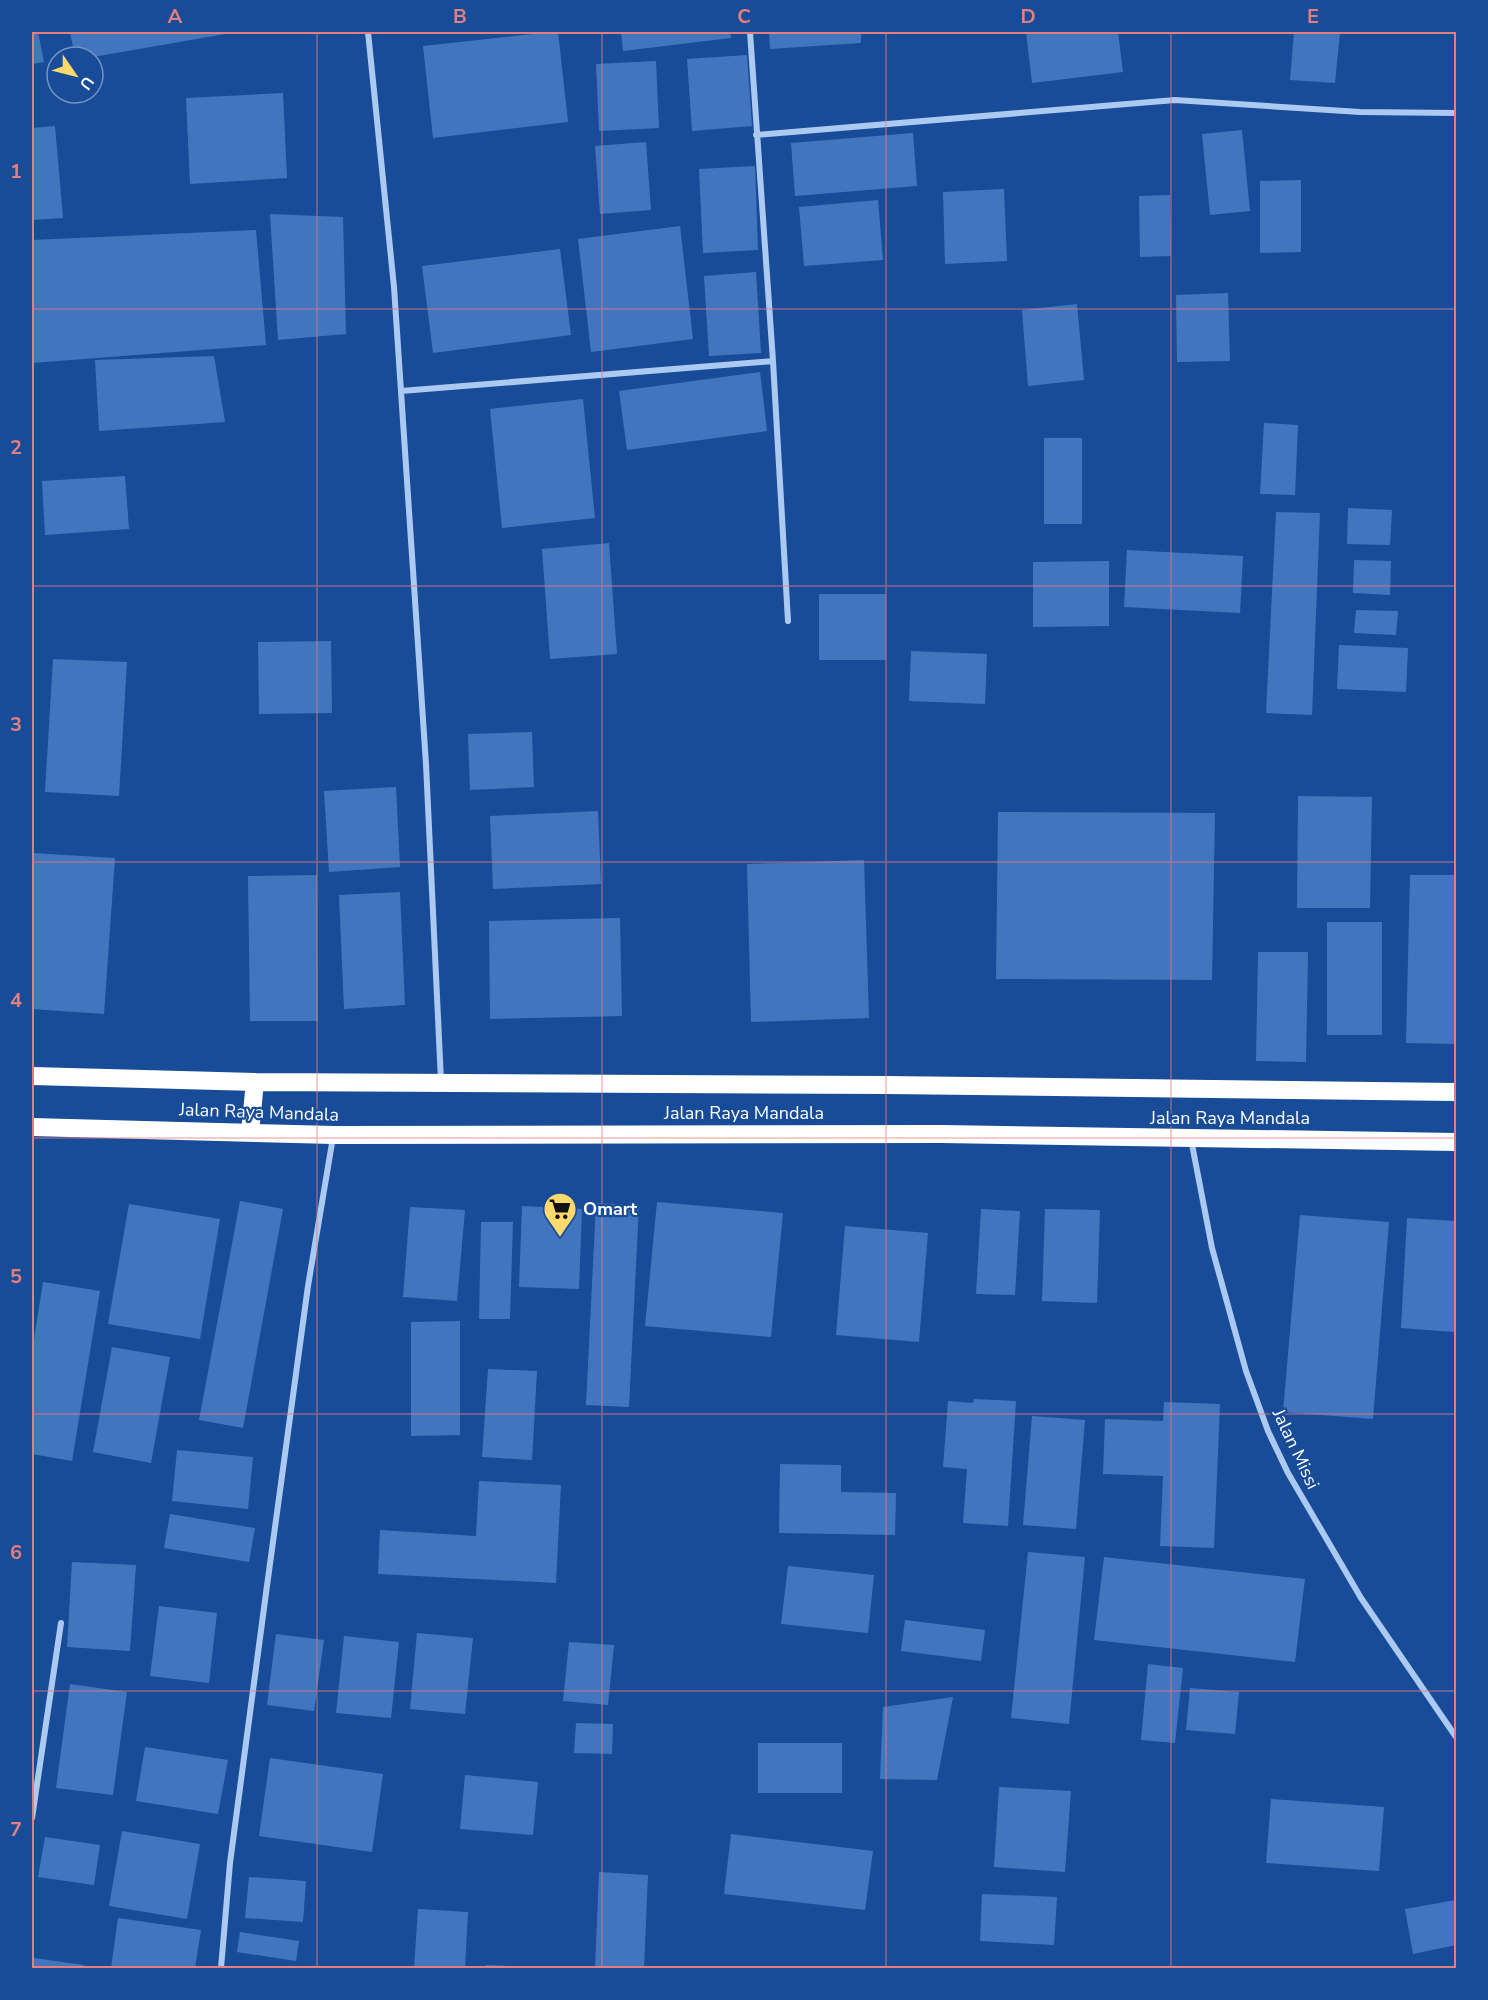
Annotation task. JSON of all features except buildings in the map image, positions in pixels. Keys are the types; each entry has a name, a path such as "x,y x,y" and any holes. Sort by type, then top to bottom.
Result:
{"highway":[{"name":"Jalan Raya Mandala","path":"32,1076 255,1082 886,1085 1456,1092"},
{"path":"250,1132 255,1082"},
{"name":"Jalan Raya Mandala","path":"32,1127 334,1135 942,1134 1456,1142"}],"street":[{"path":"368,32 394,287 426,764 441,1082"},
{"path":"750,32 788,621"},
{"path":"756,135 1175,100 1360,112 1456,113"},
{"path":"401,391 773,361"},
{"path":"221,1968 230,1863 308,1286 334,1135"},
{"name":"Jalan Missi","path":"1191,1139 1212,1248 1246,1371 1268,1431 1288,1473 1361,1598 1456,1737"},
{"path":"32,1818 61,1623"}],"place":[{"name":"Omart","path":"560,1238"}]}
